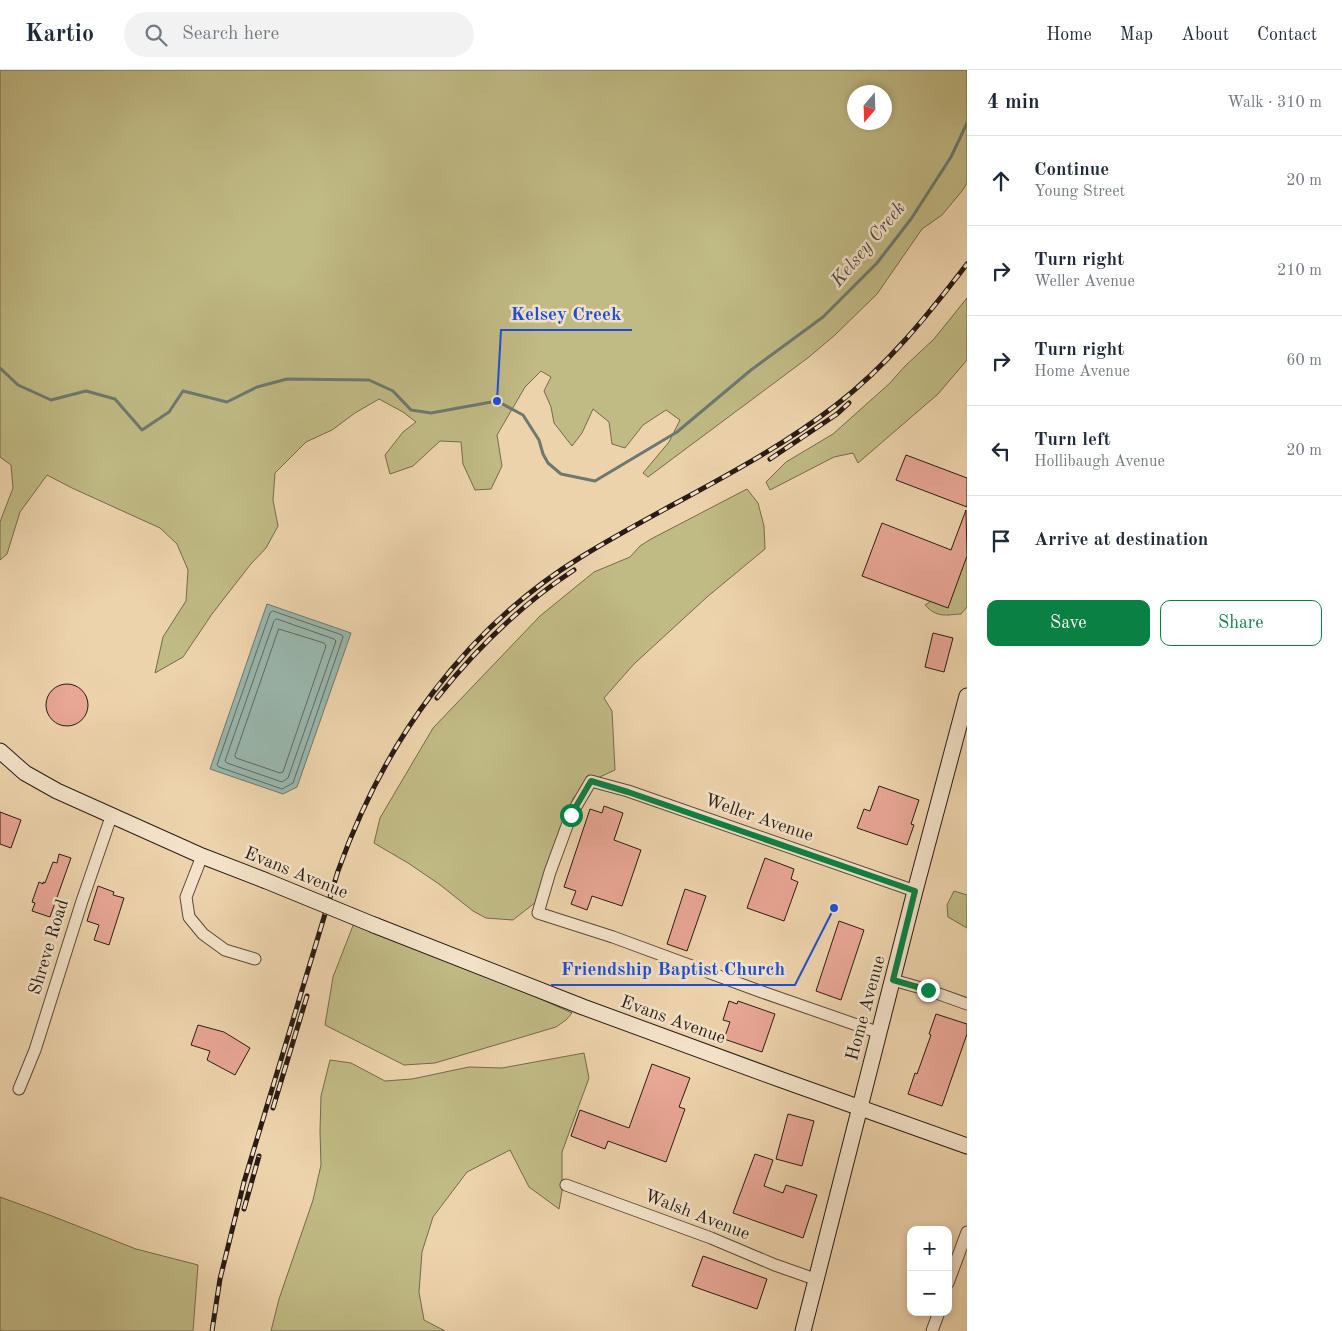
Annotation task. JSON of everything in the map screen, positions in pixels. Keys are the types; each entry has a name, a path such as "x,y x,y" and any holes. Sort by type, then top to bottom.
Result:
{"street":[{"name":"Home Avenue","path":"803,1331 915,891 967,696"},
{"name":"Evans Avenue","path":"0,752 25,773 57,791 112,814 202,856 444,954 583,1007 967,1146"},
{"name":"Weller Avenue","path":"880,1033 612,937 538,913 550,872 571,815 591,781 915,891"},
{"name":"Shreve Road","path":"19,1089 35,1050 82,901 112,814"},
{"path":"202,856 186,897 189,917 203,934 225,950 255,959"},
{"path":"893,980 967,1004"},
{"name":"Walsh Avenue","path":"566,1185 711,1238 775,1265 815,1279"},
{"path":"952,1273 967,1232"},
{"path":"932,1331 937,1316"}],"shaded area":[{"path":"0,70 967,70 967,183 962,191 942,215 922,229 877,294 835,335 809,357 648,477 643,473 669,442 680,420 666,410 643,425 625,448 612,444 609,422 593,409 582,433 572,446 554,423 551,407 544,391 551,377 541,371 525,387 497,435 502,466 491,489 475,490 463,464 461,442 440,441 413,466 390,474 385,455 403,432 416,422 403,412 379,399 355,413 332,430 306,442 275,473 273,500 278,526 266,548 250,565 212,614 183,657 155,673 163,637 186,601 188,570 177,544 160,528 47,475 20,512 7,554 0,560 0,522 13,488 11,465 0,457"},
{"path":"967,298 967,360 938,394 858,463 853,453 834,457 770,490 766,482 786,462 833,434 890,383 934,339"},
{"path":"747,489 758,503 764,526 765,549 707,597 634,664 604,698 612,711 615,770 591,781 574,797 555,842 541,898 513,920 486,918 473,911 439,884 408,863 374,843 380,818 433,728 540,616 594,572 630,557 640,546 651,539"},
{"path":"967,551 967,607 961,614 942,615 933,612 925,605 941,595"},
{"path":"954,891 967,895 967,928 948,917 947,905"},
{"path":"354,923 523,991 572,1013 556,1027 435,1063 404,1065 325,1025 333,977"},
{"path":"584,1053 589,1078 562,1152 562,1191 559,1209 529,1187 510,1150 467,1172 433,1217 422,1252 419,1292 424,1320 445,1331 271,1331 279,1299 313,1200 321,1165 321,1096 330,1060 351,1063 385,1081 412,1079 469,1067 502,1068"},
{"path":"0,1197 136,1249 198,1265 193,1331 0,1331"}],"water":[{"path":"267,604 351,633 297,787 283,794 210,769"}],"building":[{"path":"906,455 967,478 967,507 896,480"},
{"path":"966,510 967,556 948,608 862,576 882,523 951,550"},
{"path":"933,633 953,638 944,672 925,667"},
{"path":"71,684 79,687 85,693 88,705 85,717 79,723 63,726 55,723 49,717 46,701 49,693 55,687"},
{"path":"879,786 919,800 911,824 914,825 907,845 857,828 864,809 870,811"},
{"path":"604,806 623,813 614,840 641,850 622,906 592,896 587,910 571,904 576,891 564,887 590,809 602,813"},
{"path":"0,812 21,820 11,848 0,844"},
{"path":"59,854 71,858 50,917 32,911 35,903 32,902 39,882 45,883 53,862 57,863"},
{"path":"765,858 794,869 791,879 798,882 784,921 747,908"},
{"path":"98,886 114,892 113,895 124,898 109,945 94,940 99,925 87,921"},
{"path":"685,889 706,896 687,951 667,944"},
{"path":"839,921 864,930 841,1000 816,991"},
{"path":"729,1001 737,1004 738,1001 775,1014 762,1052 724,1039 730,1022 723,1020"},
{"path":"936,1014 967,1024 967,1034 942,1106 908,1094 931,1035 929,1034"},
{"path":"198,1025 224,1032 250,1048 235,1075 207,1060 210,1051 191,1045"},
{"path":"652,1064 690,1078 679,1107 685,1109 666,1162 608,1141 605,1149 571,1136 580,1110 629,1128"},
{"path":"788,1114 814,1121 802,1166 776,1159"},
{"path":"755,1154 773,1160 764,1186 783,1193 786,1185 817,1195 803,1238 733,1213"},
{"path":"703,1256 767,1279 757,1309 692,1286"}],"waterway":[{"name":"Kelsey Creek","path":"0,368 18,385 51,400 86,391 115,399 142,430 169,412 183,391 227,402 257,387 287,379 369,380 393,391 411,410 431,413 497,401 523,415 539,440 548,463 561,474 595,481 677,432 751,370 823,317 877,263 911,219 951,157 967,123"}],"railway":[{"path":"212,1331 220,1279 244,1182 338,871 357,823 379,778 404,734 433,693 465,654 500,618 539,586 613,538 775,447 806,427 855,390 890,357 922,321 967,264"},
{"path":"770,459 837,414 849,403"},
{"path":"437,698 501,628 536,597 574,570"},
{"path":"273,1108 307,996"},
{"path":"244,1209 259,1156"}],"place":[{"name":"Kelsey Creek","path":"497,401"},
{"name":"Friendship Baptist Church","path":"834,908"}],"route":[{"path":"571,815 591,781 852,868 915,891 893,980 928,990"}]}
